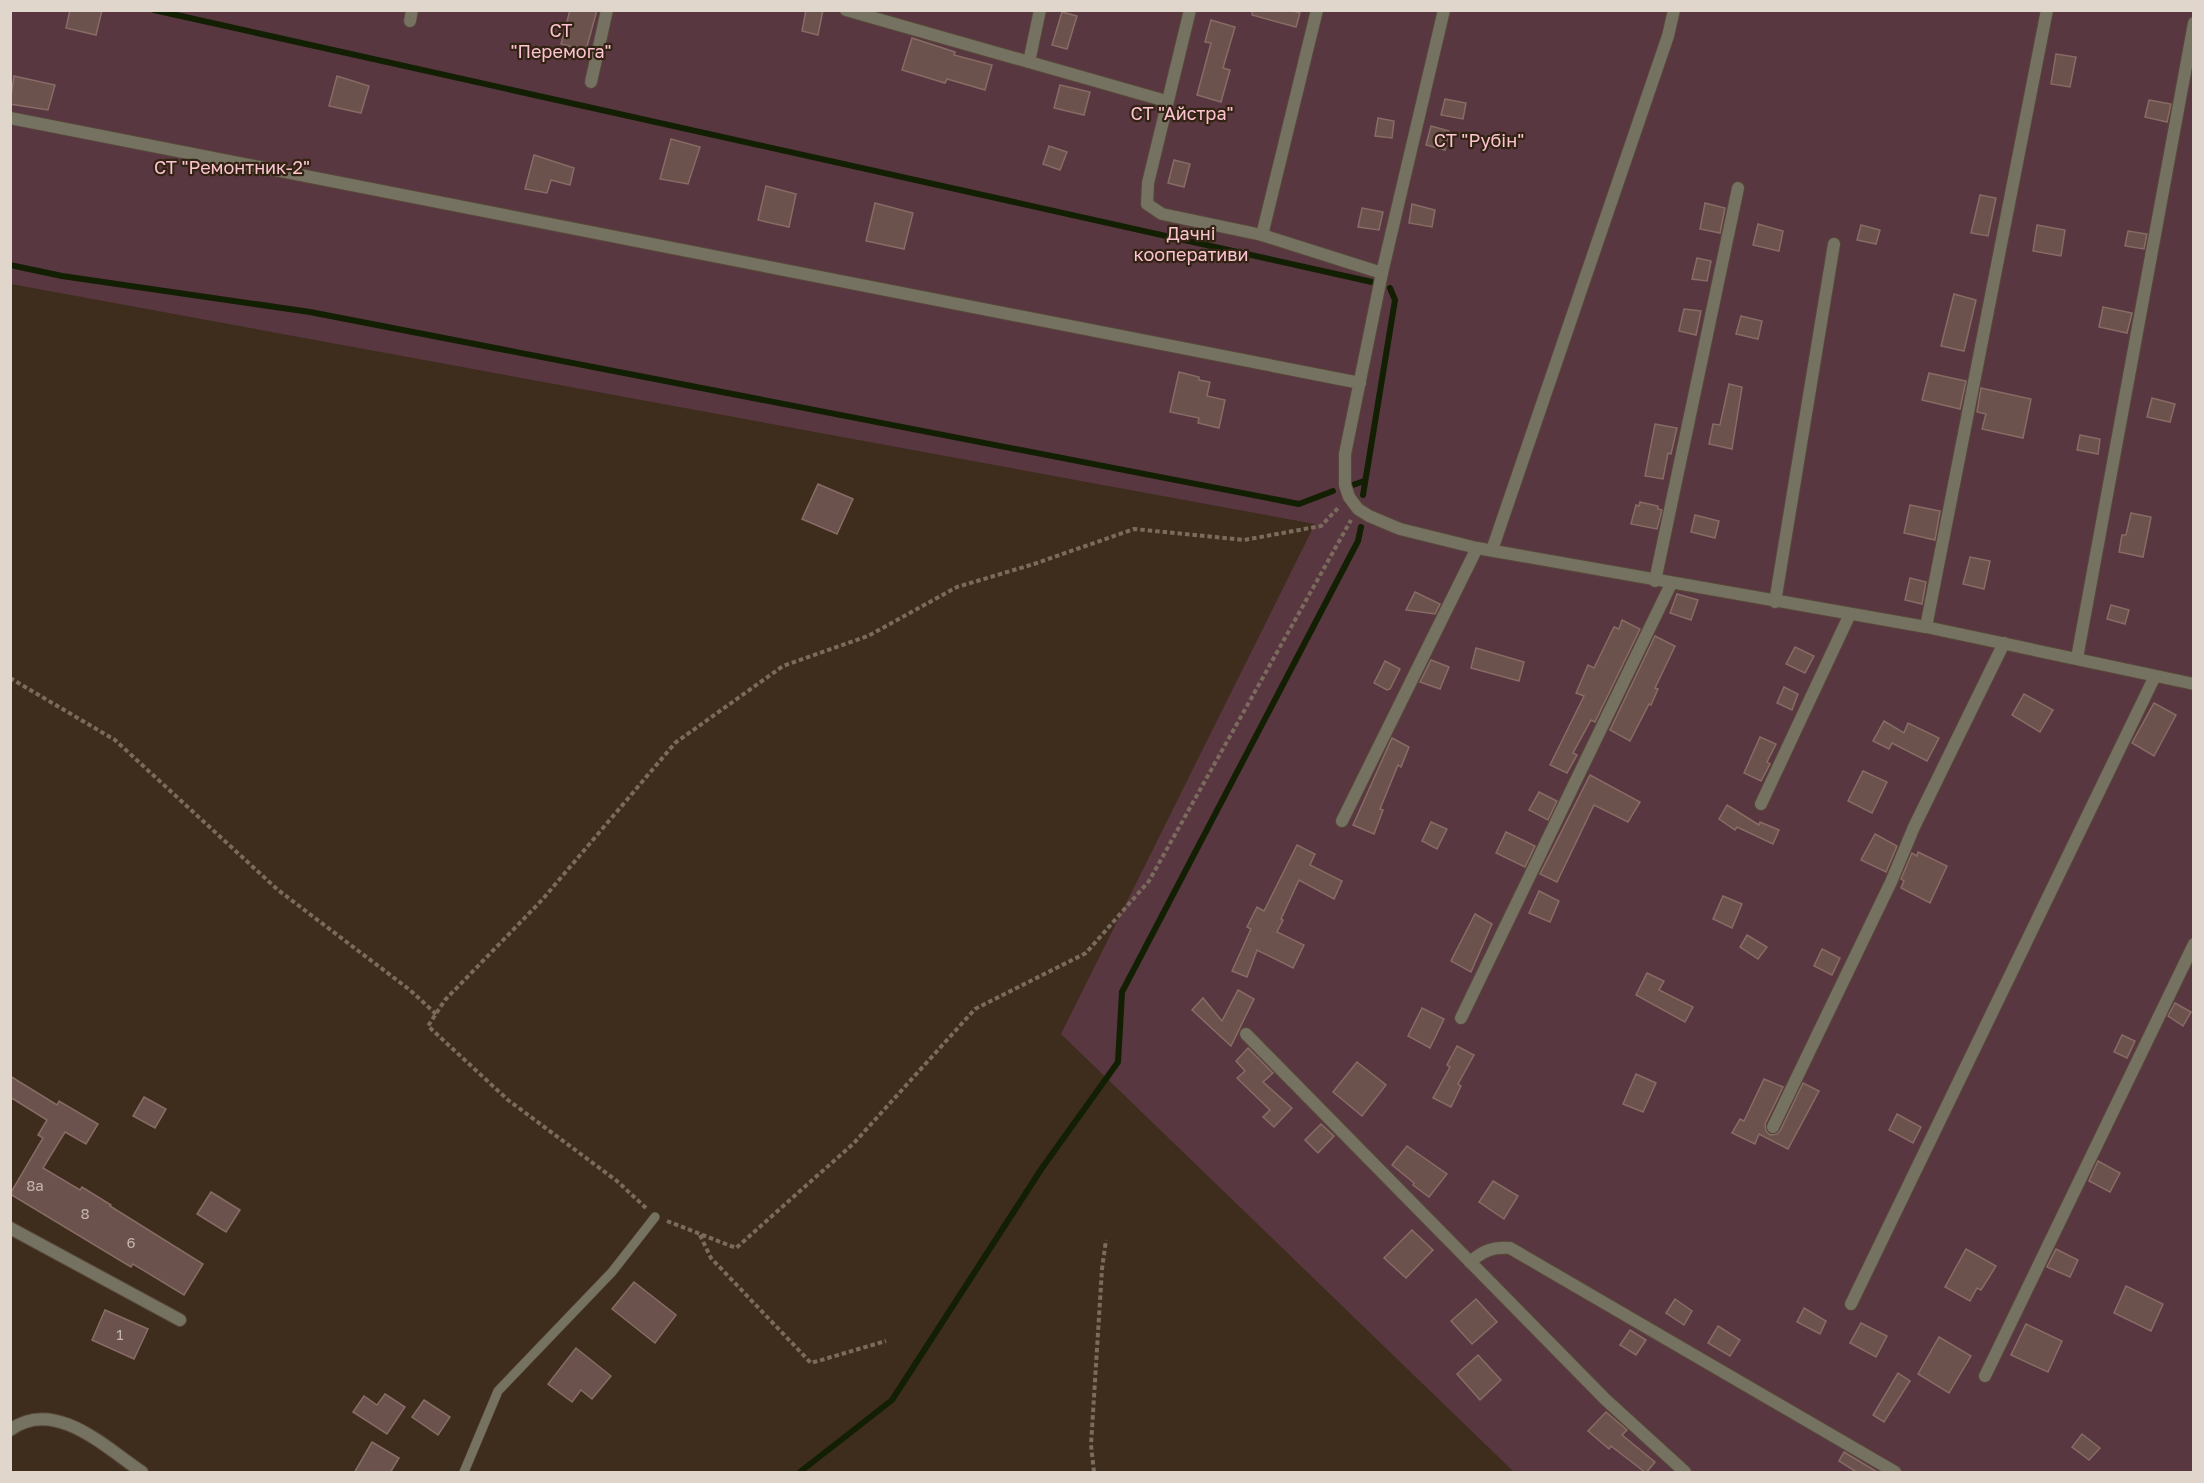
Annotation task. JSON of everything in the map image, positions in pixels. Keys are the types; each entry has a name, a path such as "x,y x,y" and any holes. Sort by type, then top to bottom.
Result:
{"street":[{"path":"591,82 607,10"},
{"path":"846,10 880,15 1029,62 1167,101"},
{"path":"1029,62 1040,10"},
{"path":"1190,10 1148,183 1147,204 1162,214 1262,235 1382,273"},
{"path":"1262,235 1317,10"},
{"path":"1444,10 1382,273 1344,470 1349,497 1358,508 1369,516 1400,529 1477,548 1671,584 1926,627 2193,684"},
{"path":"1492,550 1668,36 1674,10"},
{"path":"1926,627 2047,10"},
{"path":"2078,658 2193,23"},
{"path":"10,118 1360,383"},
{"path":"1655,581 1738,188"},
{"path":"1775,602 1834,244"},
{"path":"1342,821 1477,548"},
{"path":"1461,1018 1671,584"},
{"path":"1761,804 1850,614"},
{"path":"1773,1127 1892,882 1914,827 2004,643"},
{"path":"1851,1304 2155,676"},
{"path":"1985,1376 2193,944"},
{"path":"1246,1034 1606,1401 1685,1473"},
{"path":"10,1228 180,1320"},
{"path":"1470,1262 1483,1252 1497,1247 1510,1248 1895,1473"},
{"path":"11,1429 28,1420 53,1419 75,1426 142,1473"}],"lane":[{"path":"464,1473 498,1391 612,1272 655,1217"}],"path":[{"path":"1349,497 1321,526 1244,540 1134,529 1034,564 957,587 868,636 783,666 675,743 542,900 445,1000 428,1026 500,1093 617,1181 655,1217 736,1248 854,1143 975,1008 1086,953 1149,881 1358,508"},
{"path":"10,678 115,740 278,890 410,990 436,1014"},
{"path":"700,1234 711,1258 811,1363 886,1341"},
{"path":"1094,1473 1091,1445 1102,1269 1106,1240"}],"green space":[{"path":"10,11 2193,11 2193,1472 1514,1472 1061,1034 1315,524 11,284"}],"building":[{"path":"70,10 102,10 96,35 66,28"},
{"path":"570,10 597,10 586,50 561,44"},
{"path":"806,10 823,10 818,35 802,31"},
{"path":"1252,10 1290,10 1300,13 1296,27 1252,15"},
{"path":"1062,12 1077,16 1067,49 1052,45"},
{"path":"1211,20 1235,27 1223,68 1230,70 1221,102 1197,95 1211,43 1205,42"},
{"path":"912,38 955,52 954,55 992,65 985,90 947,79 945,83 902,70"},
{"path":"2056,54 2076,57 2070,87 2051,84"},
{"path":"14,76 55,85 48,110 10,104"},
{"path":"337,76 369,86 361,113 329,106"},
{"path":"1060,85 1090,92 1084,115 1054,108"},
{"path":"1445,99 1466,103 1463,119 1441,115"},
{"path":"2149,100 2171,104 2167,122 2145,117"},
{"path":"1378,118 1394,121 1392,138 1375,136"},
{"path":"1431,126 1449,131 1445,150 1426,145"},
{"path":"671,139 700,147 688,184 660,179"},
{"path":"1049,146 1067,152 1060,170 1043,164"},
{"path":"534,155 574,168 570,185 551,180 547,193 525,189"},
{"path":"1174,160 1190,164 1184,187 1168,183"},
{"path":"766,186 796,194 789,227 758,220"},
{"path":"1980,195 1996,198 1988,236 1971,233"},
{"path":"875,203 913,213 904,249 866,241"},
{"path":"1705,203 1725,208 1720,233 1700,229"},
{"path":"1412,204 1435,210 1432,227 1409,223"},
{"path":"1362,208 1383,212 1379,230 1358,227"},
{"path":"1758,224 1783,231 1779,251 1753,245"},
{"path":"1861,225 1880,230 1876,244 1857,240"},
{"path":"2037,225 2065,230 2061,256 2033,251"},
{"path":"2128,231 2147,234 2144,249 2125,246"},
{"path":"1697,258 1711,261 1707,281 1692,279"},
{"path":"1954,294 1976,300 1964,351 1941,346"},
{"path":"2103,307 2132,313 2127,333 2099,327"},
{"path":"1684,309 1701,311 1696,335 1679,331"},
{"path":"1741,316 1762,321 1758,339 1736,334"},
{"path":"1179,372 1210,382 1207,396 1225,400 1219,428 1198,423 1199,418 1170,412"},
{"path":"1929,373 1966,381 1960,409 1922,400"},
{"path":"1729,384 1742,387 1732,449 1709,444 1713,424 1720,425"},
{"path":"1981,388 2031,399 2023,438 1982,429 1986,414 1977,412"},
{"path":"2152,398 2175,404 2170,422 2147,417"},
{"path":"1655,424 1677,428 1671,454 1668,453 1663,479 1645,476"},
{"path":"2080,435 2100,439 2098,454 2077,450"},
{"path":"818,484 853,499 837,534 802,519"},
{"path":"1640,502 1658,506 1658,509 1662,510 1657,529 1631,524 1636,505 1639,506"},
{"path":"1910,505 1940,511 1935,540 1904,533"},
{"path":"2131,513 2151,517 2143,557 2119,552 2122,535 2126,535"},
{"path":"1695,515 1719,521 1715,538 1691,532"},
{"path":"1970,557 1990,561 1984,589 1963,584"},
{"path":"1910,578 1926,582 1922,604 1905,600"},
{"path":"1415,592 1440,604 1435,614 1406,610"},
{"path":"1677,594 1698,600 1691,620 1670,613"},
{"path":"2111,605 2129,610 2125,624 2107,619"},
{"path":"1622,620 1640,629 1595,722 1591,720 1573,753 1577,755 1567,773 1550,765 1584,696 1576,693 1588,665 1594,668 1614,627 1619,629"},
{"path":"1655,636 1675,646 1655,688 1658,689 1651,705 1649,704 1630,741 1610,730"},
{"path":"1795,647 1814,656 1805,673 1786,664"},
{"path":"1476,648 1524,662 1519,681 1471,668"},
{"path":"1431,660 1449,667 1440,689 1420,682"},
{"path":"1385,661 1400,669 1390,689 1387,690 1374,683"},
{"path":"1784,687 1798,694 1792,710 1777,703"},
{"path":"2024,694 2053,710 2040,732 2012,715"},
{"path":"2154,703 2176,715 2154,756 2132,743"},
{"path":"1884,721 1904,733 1908,723 1939,738 1927,761 1892,743 1889,749 1873,741"},
{"path":"1760,737 1776,744 1767,762 1770,764 1761,781 1744,773"},
{"path":"1392,738 1409,747 1401,767 1398,765 1380,809 1383,810 1374,834 1353,825"},
{"path":"1863,771 1887,782 1872,813 1848,801"},
{"path":"1590,775 1640,802 1628,822 1594,805 1557,882 1540,874"},
{"path":"1539,792 1557,801 1548,820 1529,810"},
{"path":"1727,805 1759,825 1760,822 1779,830 1773,844 1737,827 1735,830 1719,819"},
{"path":"1431,822 1447,829 1437,849 1422,841"},
{"path":"1506,832 1535,846 1525,867 1496,853"},
{"path":"1875,834 1897,846 1886,872 1861,860"},
{"path":"1297,845 1315,854 1310,865 1342,881 1334,899 1299,880 1277,932 1304,945 1293,968 1257,950 1247,977 1232,971 1251,929 1247,927 1257,907 1264,911"},
{"path":"1918,852 1947,866 1930,903 1901,888 1904,881 1901,879 1912,853 1917,856"},
{"path":"1539,891 1559,901 1550,922 1529,913"},
{"path":"1723,896 1742,904 1732,928 1713,919"},
{"path":"1475,914 1492,924 1471,972 1451,961"},
{"path":"1747,935 1767,947 1758,959 1740,947"},
{"path":"1822,949 1840,958 1832,975 1814,966"},
{"path":"1647,973 1664,981 1659,990 1693,1007 1685,1022 1636,995"},
{"path":"1238,990 1254,999 1231,1046 1192,1010 1203,998 1222,1021"},
{"path":"2175,1003 2191,1012 2183,1026 2168,1016"},
{"path":"1422,1008 1444,1019 1430,1048 1408,1036"},
{"path":"2122,1035 2135,1041 2127,1058 2114,1052"},
{"path":"1457,1046 1474,1055 1458,1084 1461,1086 1451,1107 1433,1098 1450,1067 1447,1065"},
{"path":"1248,1048 1273,1073 1263,1082 1292,1108 1274,1127 1263,1117 1270,1110 1237,1078 1245,1071 1236,1061"},
{"path":"1357,1062 1386,1085 1362,1116 1333,1092"},
{"path":"1636,1074 1656,1083 1643,1112 1623,1104"},
{"path":"10,1076 57,1105 59,1101 98,1124 86,1144 65,1132 43,1168 80,1190 82,1187 203,1264 184,1295 133,1264 131,1267 10,1194 43,1138 38,1135 47,1120 10,1097"},
{"path":"1764,1079 1783,1087 1765,1124 1766,1131 1770,1135 1780,1131 1803,1083 1819,1091 1788,1149 1759,1134 1755,1144 1732,1133 1740,1119 1744,1121"},
{"path":"144,1097 166,1109 155,1128 133,1116"},
{"path":"1897,1114 1921,1127 1913,1143 1889,1130"},
{"path":"1321,1124 1334,1136 1318,1153 1305,1140"},
{"path":"1407,1146 1447,1174 1429,1197 1392,1165"},
{"path":"2098,1161 2120,1173 2110,1192 2089,1181"},
{"path":"1493,1181 1518,1196 1504,1219 1479,1202"},
{"path":"211,1192 240,1210 226,1232 197,1214"},
{"path":"1412,1230 1433,1250 1406,1278 1384,1258"},
{"path":"1966,1249 1996,1266 1981,1290 1977,1288 1970,1301 1945,1287"},
{"path":"2056,1249 2078,1260 2070,1277 2047,1267"},
{"path":"634,1282 676,1315 655,1343 612,1309"},
{"path":"2126,1286 2163,1304 2151,1331 2114,1313"},
{"path":"1476,1299 1497,1322 1472,1344 1451,1321"},
{"path":"1675,1299 1692,1311 1684,1325 1666,1313"},
{"path":"1804,1308 1826,1321 1820,1334 1797,1322"},
{"path":"105,1310 148,1329 134,1359 92,1340"},
{"path":"1861,1323 1887,1336 1876,1357 1850,1343"},
{"path":"2026,1324 2062,1341 2048,1372 2011,1355"},
{"path":"1718,1326 1740,1340 1730,1356 1708,1343"},
{"path":"1630,1330 1646,1340 1636,1355 1620,1345"},
{"path":"1939,1337 1971,1356 1949,1393 1918,1374"},
{"path":"576,1348 611,1376 592,1399 581,1390 572,1402 548,1384"},
{"path":"1478,1355 1501,1380 1480,1400 1457,1374"},
{"path":"1898,1373 1910,1381 1884,1422 1873,1415"},
{"path":"385,1394 405,1407 387,1434 353,1412 364,1396 377,1405"},
{"path":"424,1400 450,1417 438,1435 412,1417"},
{"path":"1606,1412 1627,1430 1622,1435 1655,1462 1646,1473 1611,1446 1609,1449 1588,1431"},
{"path":"2082,1434 2100,1448 2089,1460 2072,1447"},
{"path":"372,1442 399,1458 390,1473 354,1473"},
{"path":"1844,1452 1879,1473 1858,1473 1839,1461"}],"waterway":[{"path":"154,10 1372,282"},
{"path":"10,265 62,276 310,312 1299,504 1333,491"},
{"path":"1363,495 1395,300 1390,288"},
{"path":"1353,485 1364,481"},
{"path":"800,1472 892,1400 1042,1168 1118,1062 1122,992 1358,541 1361,527"}],"park label":[{"name":"СТ \"Перемога\"","path":"561,42"},
{"name":"СТ \"Айстра\"","path":"1182,114"},
{"name":"СТ \"Рубін\"","path":"1479,141"},
{"name":"СТ \"Ремонтник-2\"","path":"232,168"},
{"name":"Дачні кооперативи","path":"1191,244"}]}
